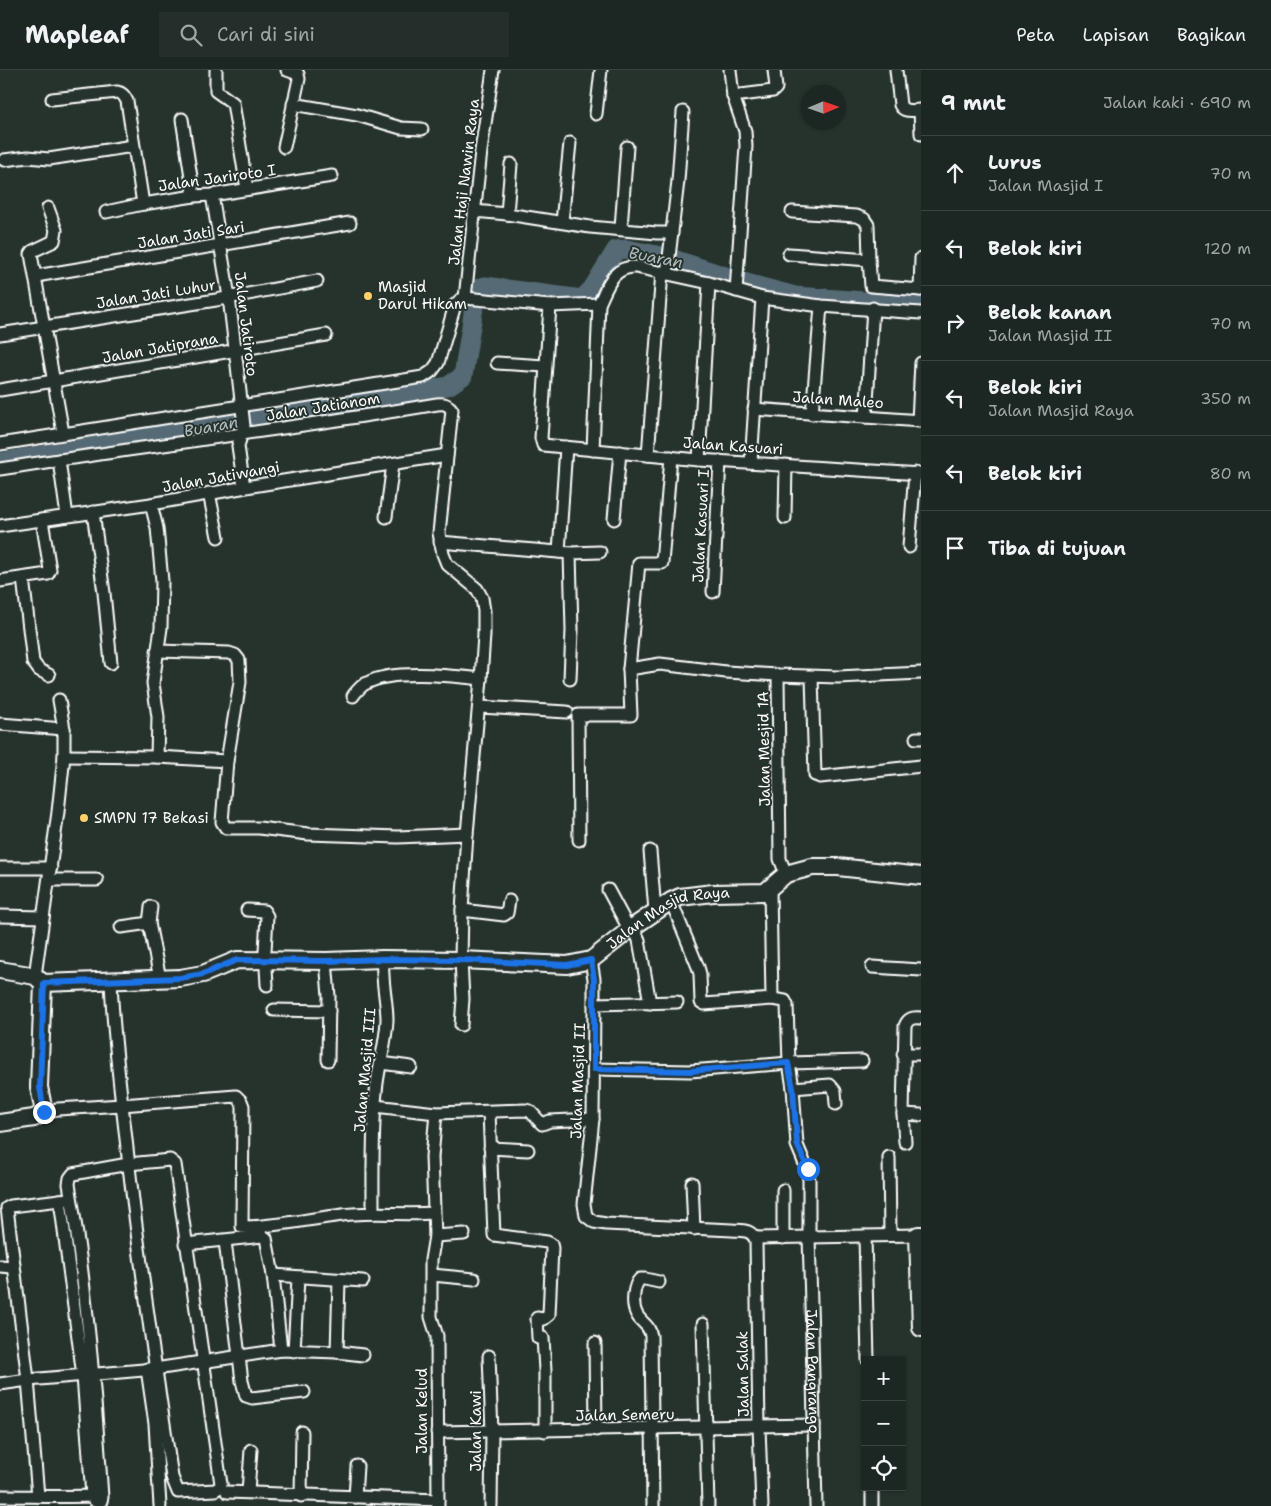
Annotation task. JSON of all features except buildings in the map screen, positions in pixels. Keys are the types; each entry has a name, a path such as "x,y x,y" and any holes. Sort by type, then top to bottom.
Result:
{"street":[{"path":"284,147 299,79 298,74 287,70"},
{"name":"Jalan Haji Nawin Raya","path":"468,298 474,211 493,70"},
{"path":"596,114 601,70"},
{"path":"730,70 733,96 744,124 746,146 736,288"},
{"path":"733,96 773,91 776,88 774,70"},
{"path":"896,70 900,105 905,111 921,110 921,134"},
{"path":"212,71 216,92 233,103 247,189"},
{"path":"52,99 117,92 124,96 127,101 143,204"},
{"path":"293,104 357,115 401,128 422,129"},
{"path":"648,455 664,273 668,261 672,233 683,112"},
{"path":"182,119 194,196"},
{"path":"562,222 570,143"},
{"path":"4,160 28,157 49,159 133,146"},
{"path":"620,228 627,147"},
{"path":"507,214 511,164"},
{"name":"Jalan Jariroto I","path":"106,212 143,204 332,176"},
{"name":"Jalan Jatiroto","path":"212,194 235,350 242,420 238,446 244,488"},
{"path":"48,208 56,230 54,241 33,251 31,254 46,328 63,433"},
{"path":"474,211 590,226 672,233"},
{"path":"792,212 864,218 868,226 868,260 871,286 920,290 921,258"},
{"name":"Jalan Jati Sari","path":"36,276 350,224"},
{"path":"789,254 868,260"},
{"path":"594,450 600,304 608,284 616,272 625,267 636,267 736,288 762,298 821,306 873,308 921,313"},
{"name":"Jalan Jati Luhur","path":"0,332 46,328 317,281"},
{"path":"699,460 709,283"},
{"path":"0,444 63,433 242,420 423,377 432,371 438,363 455,305 460,300 468,298 550,306 600,304"},
{"path":"751,463 762,298"},
{"path":"498,363 545,366 550,306"},
{"path":"812,414 821,306"},
{"path":"866,417 873,308"},
{"name":"Jalan Jatiprana","path":"0,390 326,335"},
{"path":"919,421 921,363"},
{"name":"Jalan Kasuari","path":"545,366 543,446 671,458 918,473"},
{"name":"Jalan Jatianom","path":"0,470 59,460 242,420 443,403 452,410 447,455"},
{"name":"Jalan Maleo","path":"754,409 919,421"},
{"path":"566,447 565,553 572,630 570,680"},
{"path":"614,519 620,452"},
{"path":"447,455 439,534 440,542 447,564 477,589 482,598 484,611 482,679 467,834 462,910 461,960 463,999 461,1025"},
{"name":"Jalan Jatiwangi","path":"0,526 150,504 447,455"},
{"path":"579,840 578,715 631,716 629,668 640,562 662,564 671,458"},
{"path":"59,460 67,516"},
{"name":"Jalan Kasuari I","path":"713,592 720,461"},
{"path":"386,517 393,464"},
{"path":"785,518 786,465"},
{"path":"909,547 918,473"},
{"path":"209,493 218,537"},
{"path":"150,504 157,528 162,581 161,628 153,683 158,716 157,757"},
{"path":"93,512 111,663"},
{"path":"0,582 48,574 50,570 42,520"},
{"path":"440,542 565,553 600,552"},
{"path":"23,578 33,662 39,670 49,675"},
{"path":"157,651 229,653 235,655 239,660 240,682 227,761 222,822 226,828 259,828 308,834 398,837 467,834"},
{"path":"629,668 660,664 778,676"},
{"name":"Jalan Mesjid 1A","path":"786,874 780,859 778,676 865,676 921,673"},
{"path":"353,696 366,683 381,677 408,675 482,679"},
{"path":"812,676 815,774 820,777 921,766"},
{"path":"44,1112 40,1087 39,979 43,917 64,756 64,729 59,700"},
{"path":"479,707 567,712"},
{"path":"0,724 64,729"},
{"path":"64,756 157,757 227,761"},
{"path":"650,851 655,911"},
{"path":"671,901 698,967 701,1002 704,1004 772,999 770,889 786,874 812,867 830,867 921,876"},
{"path":"0,868 50,868"},
{"path":"49,880 97,880"},
{"name":"Jalan Masjid Raya","path":"0,970 39,979 111,981 160,979 203,974 237,960 461,960 567,965 591,960 631,928 671,901 685,896 765,892 770,889"},
{"path":"608,890 639,940 650,1003"},
{"path":"462,910 504,915 507,914 509,901"},
{"path":"152,907 149,923 160,979"},
{"path":"248,910 264,911 267,916 266,985"},
{"path":"0,916 43,917"},
{"path":"121,927 149,923"},
{"name":"Jalan Masjid III","path":"372,1213 375,1106 386,1020 383,959"},
{"name":"Jalan Masjid II","path":"591,960 594,979 594,1119 584,1204 586,1216 594,1222 606,1224 694,1229"},
{"path":"326,961 329,1011 328,1060"},
{"path":"872,967 921,970"},
{"path":"111,981 113,1024 151,1369 160,1506"},
{"name":"Jalan Pangrango","path":"772,999 783,1000 786,1005 788,1063 793,1088 797,1144 808,1169 809,1180 816,1506"},
{"path":"594,1004 677,1002"},
{"path":"274,1010 329,1011"},
{"path":"904,1142 903,1054 905,1026 911,1018 921,1018"},
{"path":"903,1054 921,1054"},
{"path":"594,1069 690,1071 788,1063 862,1061"},
{"path":"382,1063 411,1067"},
{"path":"793,1088 830,1085 835,1091 836,1104"},
{"path":"0,1124 34,1118 44,1112 58,1109 236,1096 239,1097 243,1106 244,1123 242,1228 274,1226 320,1217 372,1213 434,1213"},
{"path":"375,1106 436,1113 527,1110 536,1116 542,1124 550,1121 594,1119"},
{"path":"489,1112 494,1235 547,1242 552,1248 548,1315 544,1319 537,1318 538,1338 543,1338 544,1351 545,1431"},
{"path":"436,1113 432,1157 436,1236 432,1260 432,1276 474,1279"},
{"path":"903,1114 921,1115"},
{"path":"490,1148 528,1150"},
{"path":"890,1157 890,1235"},
{"path":"0,1496 52,1498 92,1496 88,1375 66,1200 73,1174 128,1164 170,1160 175,1164 221,1484 215,1490 181,1493 176,1489 151,1369"},
{"path":"692,1183 694,1229 751,1232 756,1240 920,1235 921,1328"},
{"path":"783,1190 783,1238"},
{"path":"38,1496 28,1380 7,1208 66,1200"},
{"path":"436,1236 464,1234"},
{"path":"185,1244 263,1236 266,1238 273,1275 280,1350"},
{"path":"864,1236 868,1356"},
{"name":"Jalan Salak","path":"756,1240 762,1506"},
{"path":"226,1241 242,1381 248,1397 304,1392"},
{"path":"0,1266 13,1267"},
{"path":"273,1275 363,1282"},
{"name":"Jalan Kelud","path":"432,1276 431,1316 436,1336 438,1404 438,1503"},
{"path":"294,1351 298,1278"},
{"path":"653,1506 651,1336 650,1329 636,1313 635,1293 636,1284 640,1279 659,1282"},
{"path":"337,1352 339,1280"},
{"path":"703,1324 708,1506"},
{"path":"595,1342 596,1430"},
{"path":"0,1384 151,1369 280,1350 363,1355"},
{"name":"Jalan Kawi","path":"489,1356 492,1432 491,1506"},
{"name":"Jalan Semeru","path":"437,1432 814,1426"},
{"path":"301,1496 302,1432"},
{"path":"248,1492 251,1450"},
{"path":"355,1498 357,1466"},
{"path":"872,1491 872,1506"},
{"path":"228,1492 438,1503"}],"waterway":[{"name":"Buaran","path":"431,389 448,386 463,376 477,289 485,286 582,299 592,289 616,250 627,249 667,257 750,284 795,296 921,305"},
{"name":"Buaran","path":"0,462 422,391"}],"place":[{"name":"Masjid Darul Hikam","path":"368,296"},
{"name":"SMPN 17 Bekasi","path":"84,818"}],"route":[{"path":"44,1112 40,1087 44,983 180,978 203,974 225,963 237,960 461,960 567,965 591,960 594,979 594,1069 690,1071 788,1063 793,1088 797,1144 808,1169"}]}
